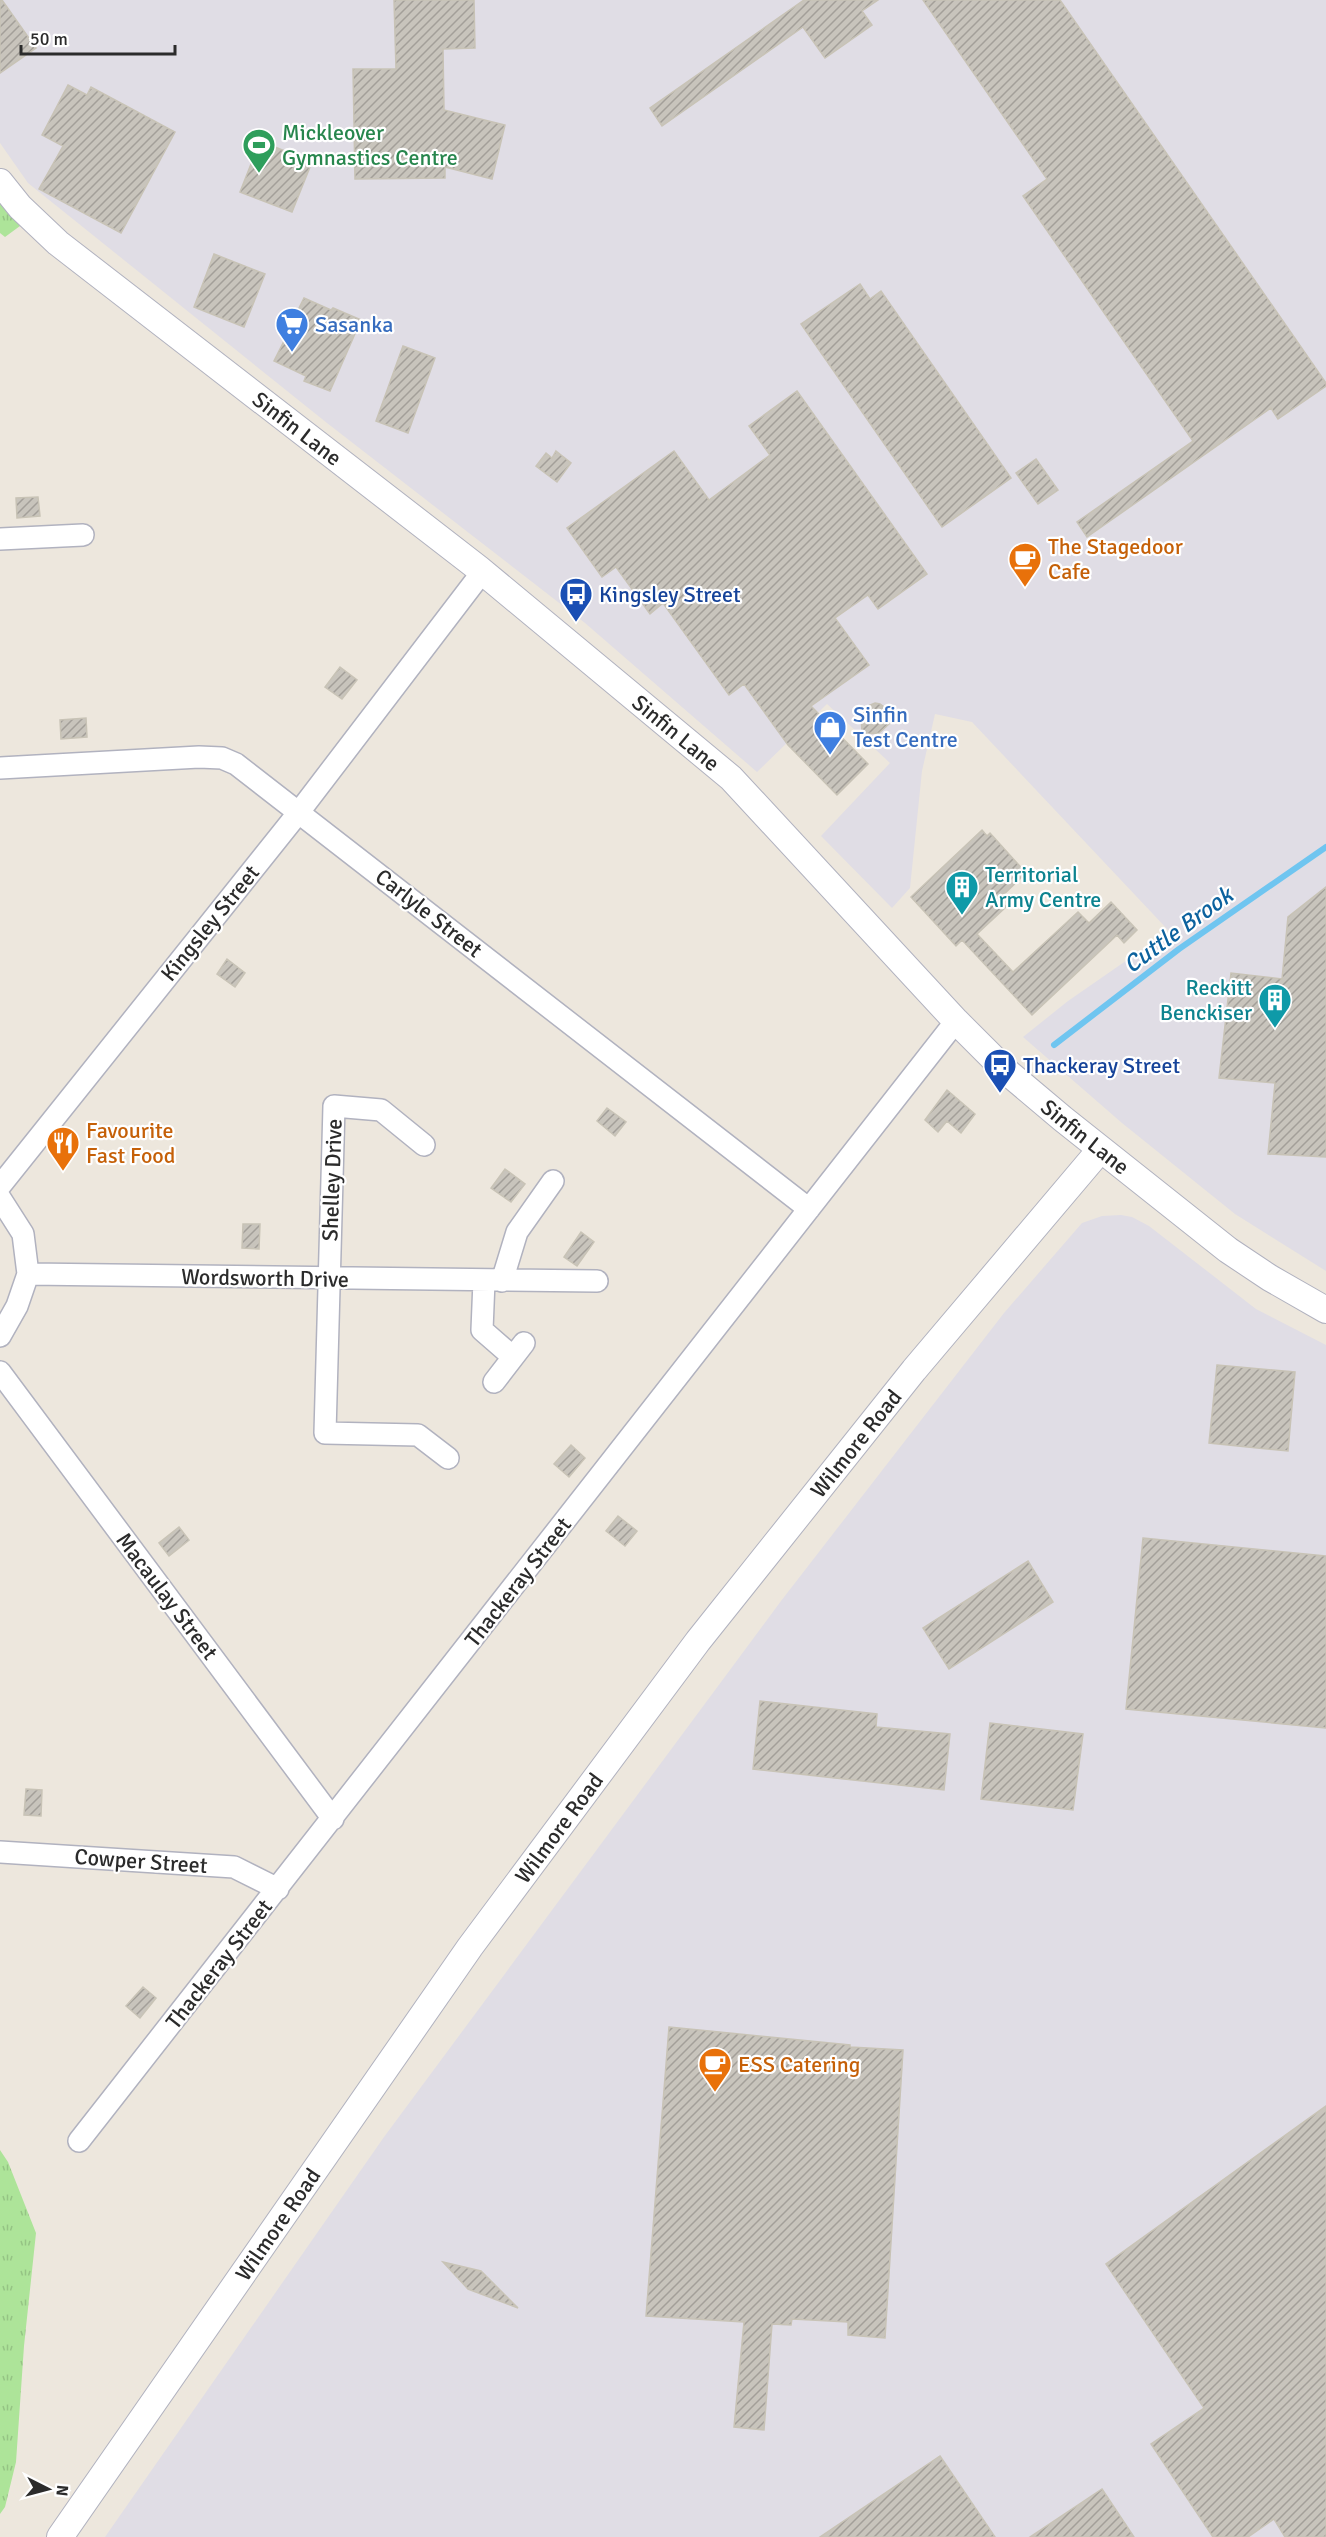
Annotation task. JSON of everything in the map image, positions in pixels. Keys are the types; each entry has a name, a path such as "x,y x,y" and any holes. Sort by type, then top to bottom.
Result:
{"street":[{"name":"Sinfin Lane","path":"0,182 20,207 58,243 483,571 731,778 956,1021 1006,1071 1100,1150 1228,1250 1270,1278 1326,1310"},
{"path":"0,539 83,535"},
{"name":"Kingsley Street","path":"0,1186 299,812 483,571"},
{"name":"Carlyle Street","path":"0,768 222,758 236,764 809,1209"},
{"name":"Thackeray Street","path":"79,2141 956,1021"},
{"name":"Shelley Drive","path":"424,1145 381,1110 334,1106 325,1433 418,1435 448,1458"},
{"name":"Wilmore Road","path":"60,2537 470,1947 698,1641 914,1370 1100,1150"},
{"path":"494,1382 518,1350 482,1330 493,1281 517,1232 553,1180"},
{"path":"0,1198 23,1233 28,1274 17,1306 0,1336"},
{"name":"Wordsworth Drive","path":"28,1274 597,1281"},
{"name":"Macaulay Street","path":"0,1372 333,1819"},
{"name":"Cowper Street","path":"0,1852 234,1868 278,1889"}],"shaded area":[{"path":"0,0 1326,0 1326,1271 1235,1214 1122,1123 1023,1037 1068,1001 1169,931 972,722 935,714 922,771 910,888 892,908 821,836 890,763 827,704 757,772 585,623 327,423 28,183 0,143"},
{"path":"1102,1216 1132,1217 1149,1226 1256,1309 1326,1345 1326,2537 105,2537 384,2137 781,1601 1004,1313 1082,1223"}],"green space":[{"path":"0,203 20,226 5,237 0,233"},
{"path":"0,2150 8,2162 36,2233 24,2346 16,2462 5,2507 0,2514"}],"building":[{"path":"0,0 36,48 0,73"},
{"path":"394,0 474,0 475,48 443,49 444,110 505,125 492,179 445,167 445,178 355,179 353,69 396,69"},
{"path":"804,0 878,0 862,11 872,25 825,58 803,27 662,126 650,108"},
{"path":"923,0 1060,0 1326,383 1326,386 1278,419 1271,408 1087,537 1077,522 1193,441 1023,196 1047,179"},
{"path":"68,85 87,95 91,87 175,132 121,233 39,189 63,146 42,135"},
{"path":"260,141 312,162 292,212 240,192"},
{"path":"214,254 265,274 244,327 194,307"},
{"path":"860,284 870,299 881,291 1011,478 942,527 801,324"},
{"path":"304,298 361,320 330,391 304,381 306,376 274,361 289,331 283,328 293,308 298,310"},
{"path":"403,346 435,358 408,433 376,421"},
{"path":"797,391 927,574 878,609 868,595 835,618 869,665 811,706 868,764 837,795 788,745 744,684 729,695 663,603 650,614 616,567 602,577 567,528 674,451 709,500 770,455 749,426"},
{"path":"556,451 571,463 557,482 536,466 546,453 552,458"},
{"path":"1036,459 1058,490 1038,504 1016,473"},
{"path":"38,497 40,516 17,518 16,498"},
{"path":"340,667 357,680 342,699 325,687"},
{"path":"875,703 888,710 890,723 879,733 862,734 861,712 865,707"},
{"path":"86,718 87,737 61,739 60,720"},
{"name":"Territorial Army Centre","path":"982,830 987,836 990,833 1026,873 999,899 1006,907 977,934 1013,972 1078,912 1089,923 1111,902 1137,930 1124,943 1117,935 1032,1015 962,940 956,946 911,897"},
{"name":"Reckitt Benckiser","path":"1326,887 1326,1157 1268,1154 1275,1083 1219,1078 1231,973 1282,979 1288,917"},
{"path":"227,959 245,973 235,987 217,974"},
{"path":"947,1090 975,1114 961,1133 947,1121 938,1132 925,1120"},
{"path":"607,1108 626,1122 615,1136 597,1121"},
{"path":"505,1169 525,1184 511,1202 491,1188"},
{"path":"243,1224 260,1224 259,1249 242,1248"},
{"path":"581,1232 594,1242 577,1266 564,1257"},
{"path":"1217,1365 1295,1372 1288,1451 1209,1443"},
{"path":"571,1445 585,1458 569,1477 554,1464"},
{"path":"618,1516 637,1531 625,1546 606,1531"},
{"path":"179,1527 189,1540 169,1556 159,1543"},
{"path":"1143,1538 1326,1556 1326,1728 1126,1709"},
{"path":"1028,1561 1053,1602 949,1669 923,1628"},
{"path":"760,1701 877,1714 876,1727 950,1734 944,1790 753,1769"},
{"path":"990,1723 1083,1734 1073,1810 981,1799"},
{"path":"26,1789 42,1790 41,1816 24,1815"},
{"path":"143,1987 156,1998 140,2018 126,2006"},
{"path":"669,2027 850,2045 850,2047 903,2050 885,2338 848,2335 848,2322 792,2319 791,2325 772,2324 764,2430 734,2427 744,2322 646,2316"},
{"path":"1326,2106 1326,2537 1285,2537 1274,2519 1248,2537 1213,2537 1151,2444 1204,2408 1106,2264"},
{"path":"443,2262 481,2271 518,2308 468,2289"},
{"path":"940,2456 995,2537 820,2537"},
{"path":"1102,2489 1134,2537 1030,2537"}],"waterway":[{"name":"Cuttle Brook","path":"1054,1045 1179,949 1326,847"}],"place":[{"name":"Mickleover Gymnastics Centre","path":"259,174"},
{"name":"Sasanka","path":"292,353"},
{"name":"The Stagedoor Cafe","path":"1025,588"},
{"name":"Kingsley Street","path":"576,623"},
{"name":"Sinfin Test Centre","path":"830,756"},
{"name":"Territorial Army Centre","path":"962,916"},
{"name":"Reckitt Benckiser","path":"1275,1029"},
{"name":"Thackeray Street","path":"1000,1094"},
{"name":"Favourite Fast Food","path":"63,1172"},
{"name":"ESS Catering","path":"715,2093"}]}
